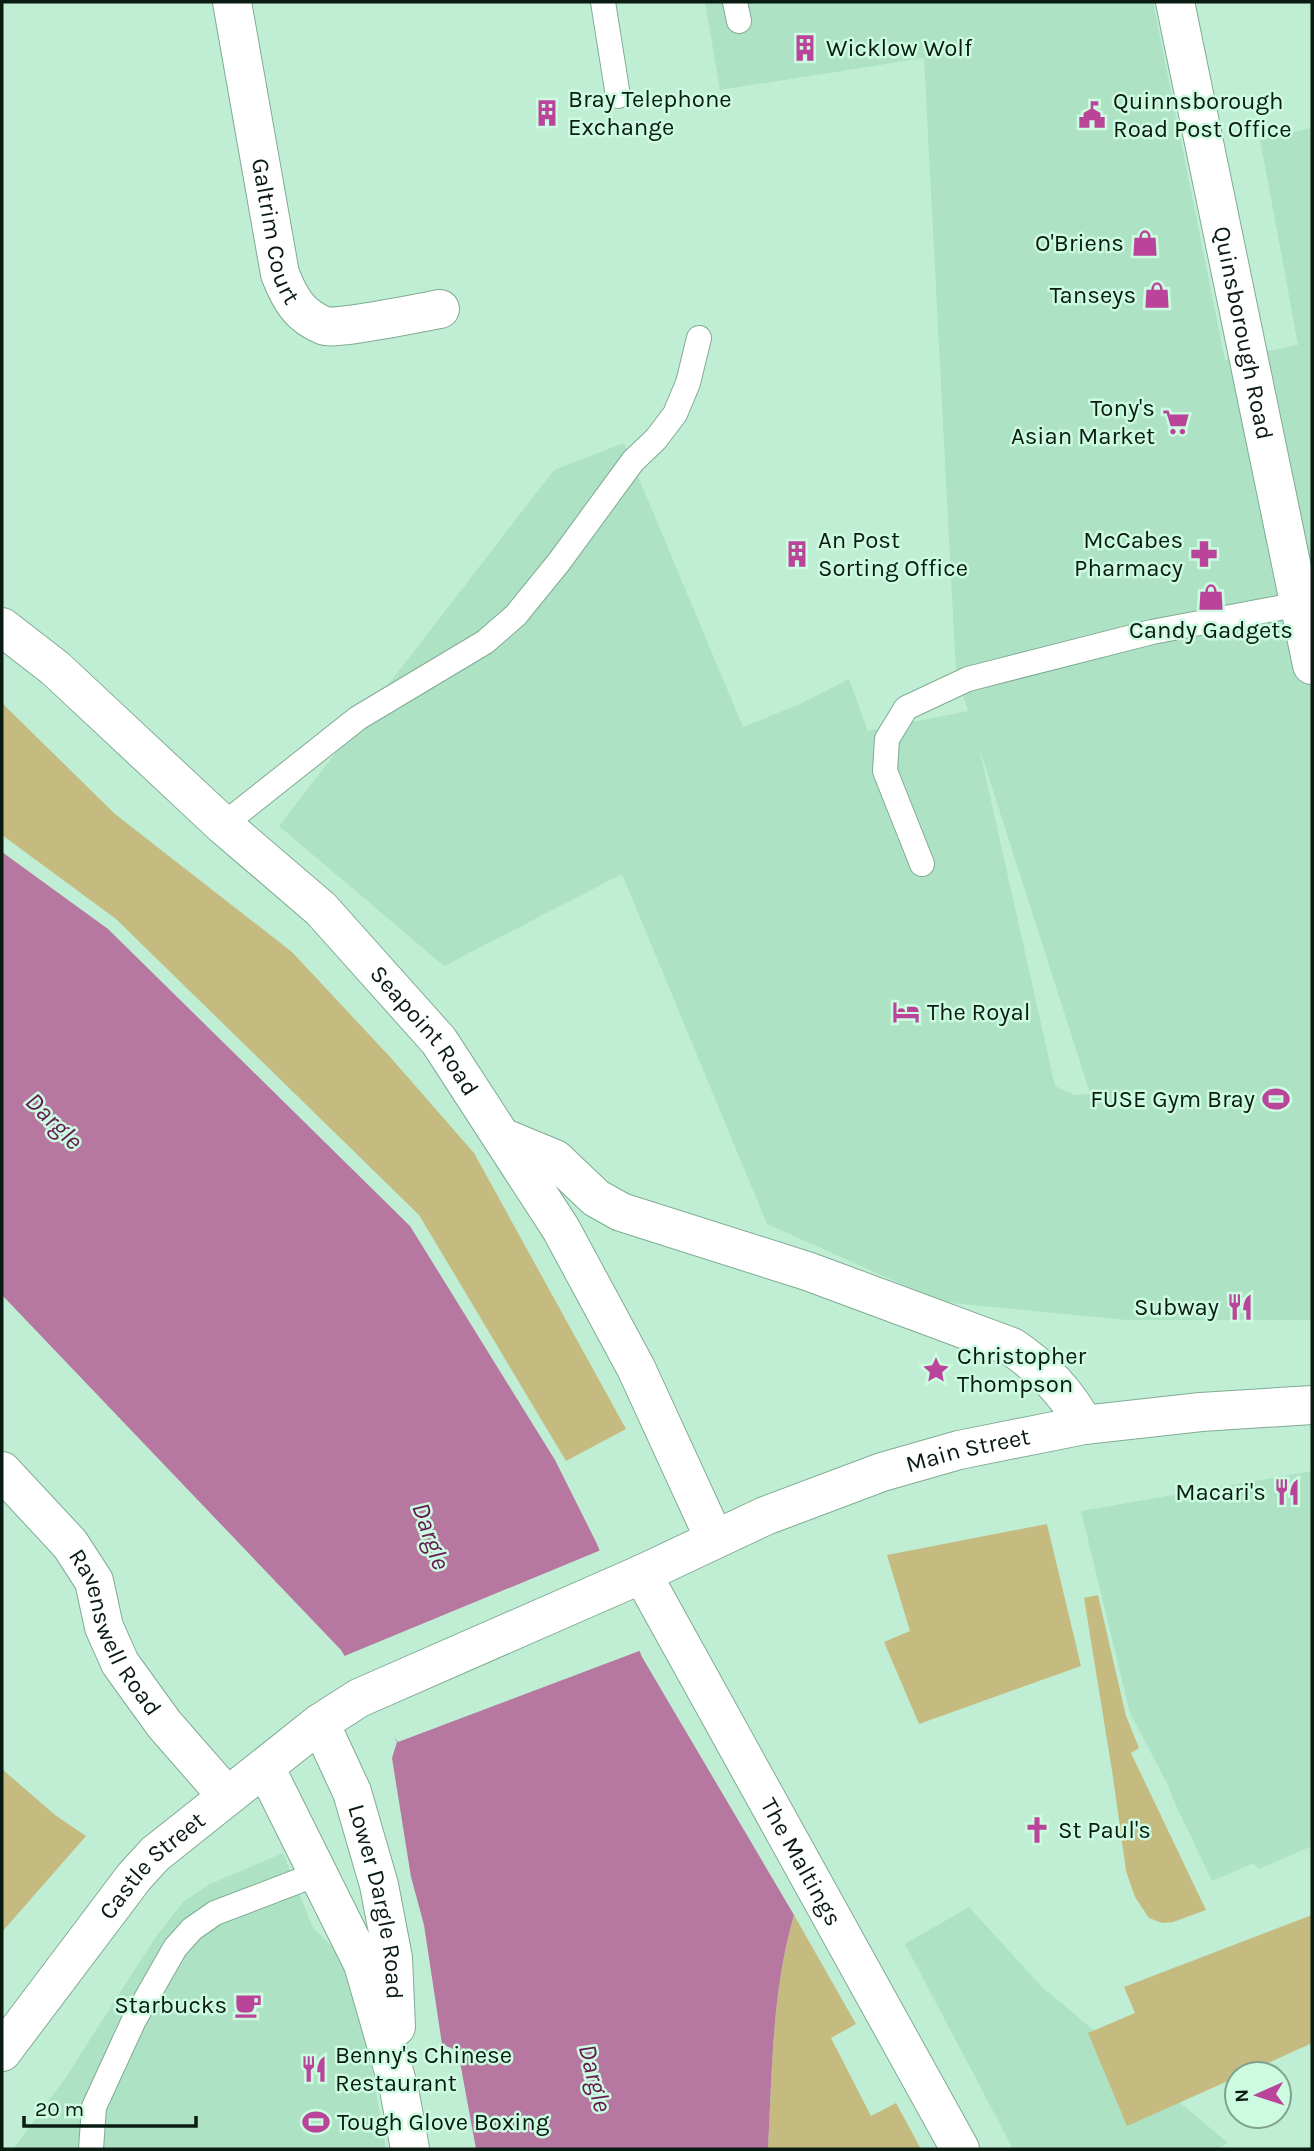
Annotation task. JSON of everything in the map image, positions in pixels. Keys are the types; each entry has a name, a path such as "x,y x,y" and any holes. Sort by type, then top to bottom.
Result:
{"street":[{"name":"Galtrim Court","path":"232,2 280,274 290,301 328,328 439,309"},
{"name":"Quinsborough Road","path":"1175,2 1308,636"},
{"name":"Seapoint Road","path":"2,626 55,667 223,825 321,909 439,1041 561,1229 636,1368 714,1538"},
{"path":"504,1138 555,1159 596,1198 621,1212 807,1271 1012,1347 1037,1364 1052,1379 1078,1412 1084,1425"},
{"name":"Main Street","path":"338,1711 629,1580 714,1538 798,1502 895,1468 959,1450 1084,1425 1201,1412 1311,1410"},
{"name":"Ravenswell Road","path":"2,1471 70,1544 94,1581 104,1627 120,1663 164,1724 226,1796"},
{"name":"The Maltings","path":"629,1580 960,2149"},
{"name":"Castle Street","path":"2,2052 134,1877 170,1840 338,1711"},
{"name":"Lower Dargle Road","path":"338,1711 352,1792 379,1885 393,1958 400,2089 410,2149"},
{"name":"Lower Dargle Road","path":"265,1767 363,1964 400,2089"}],"lane":[{"path":"603,2 618,96"},
{"path":"223,825 358,719 485,642 516,615 559,562 633,461 656,439 675,414 688,383 699,338"},
{"path":"922,864 886,771 887,739 906,708 968,678 1152,632 1308,636"},
{"path":"91,2149 94,2106 134,2020 175,1948 192,1929 215,1913 317,1874"}],"shaded area":[{"path":"705,2 1153,2 1225,360 1298,345 1260,139 1312,128 1312,1320 1127,1320 941,1302 767,1224 622,874 444,966 279,826 554,470 624,443 743,727 800,704 849,679 868,731 968,711 956,673 924,58 720,90","holes":["979,747 1090,1094 1075,1095 1055,1086"]},
{"path":"2,703 115,814 292,952 391,1058 474,1153 626,1429 566,1461 419,1215 116,919 2,835"},
{"path":"1312,1471 1312,1846 1259,1869 1254,1863 1212,1881 1169,1787 1130,1713 1081,1511"},
{"path":"1047,1524 1081,1666 919,1724 884,1642 910,1631 887,1555"},
{"path":"1098,1595 1126,1716 1139,1748 1131,1753 1206,1910 1173,1922 1162,1923 1149,1918 1135,1897 1126,1871 1084,1598"},
{"path":"2,1769 55,1815 86,1836 2,1932"},
{"path":"283,1853 313,1928 336,1950 362,2010 386,2149 13,2149 66,2077 155,1938 184,1901 210,1884"},
{"path":"969,1907 1042,1987 1228,2143 1217,2149 1013,2149 905,1944"},
{"path":"794,1915 856,2024 831,2038 871,2116 896,2103 921,2149 768,2149 777,2002"},
{"path":"1312,1915 1312,2043 1275,2060 1223,2060 1223,2083 1127,2126 1088,2033 1135,2013 1124,1987"}],"water":[{"name":"Dargle","path":"2,852 108,929 410,1226 555,1460 597,1544 642,1657 794,1915 777,2002 768,2149 476,2149 458,2051 442,2044 424,1925 411,1877 392,1758 397,1742 341,1650 2,1295"}],"pier":[{"path":"601,1550 642,1650 398,1742 384,1726 342,1657"}],"place":[{"name":"Wicklow Wolf","path":"805,48"},
{"name":"Bray Telephone Exchange","path":"547,113"},
{"name":"Quinnsborough Road Post Office","path":"1092,115"},
{"name":"O'Briens","path":"1145,243"},
{"name":"Tanseys","path":"1157,295"},
{"name":"Tony's Asian Market","path":"1176,422"},
{"name":"An Post Sorting Office","path":"797,554"},
{"name":"McCabes Pharmacy","path":"1204,554"},
{"name":"Candy Gadgets","path":"1211,597"},
{"name":"The Royal","path":"906,1012"},
{"name":"FUSE Gym Bray","path":"1276,1099"},
{"name":"Subway","path":"1240,1307"},
{"name":"Christopher Thompson","path":"936,1370"},
{"name":"Macari's","path":"1287,1492"},
{"name":"St Paul's","path":"1037,1830"},
{"name":"Starbucks","path":"248,2005"},
{"name":"Benny's Chinese Restaurant","path":"314,2069"},
{"name":"Tough Glove Boxing","path":"316,2122"}]}
